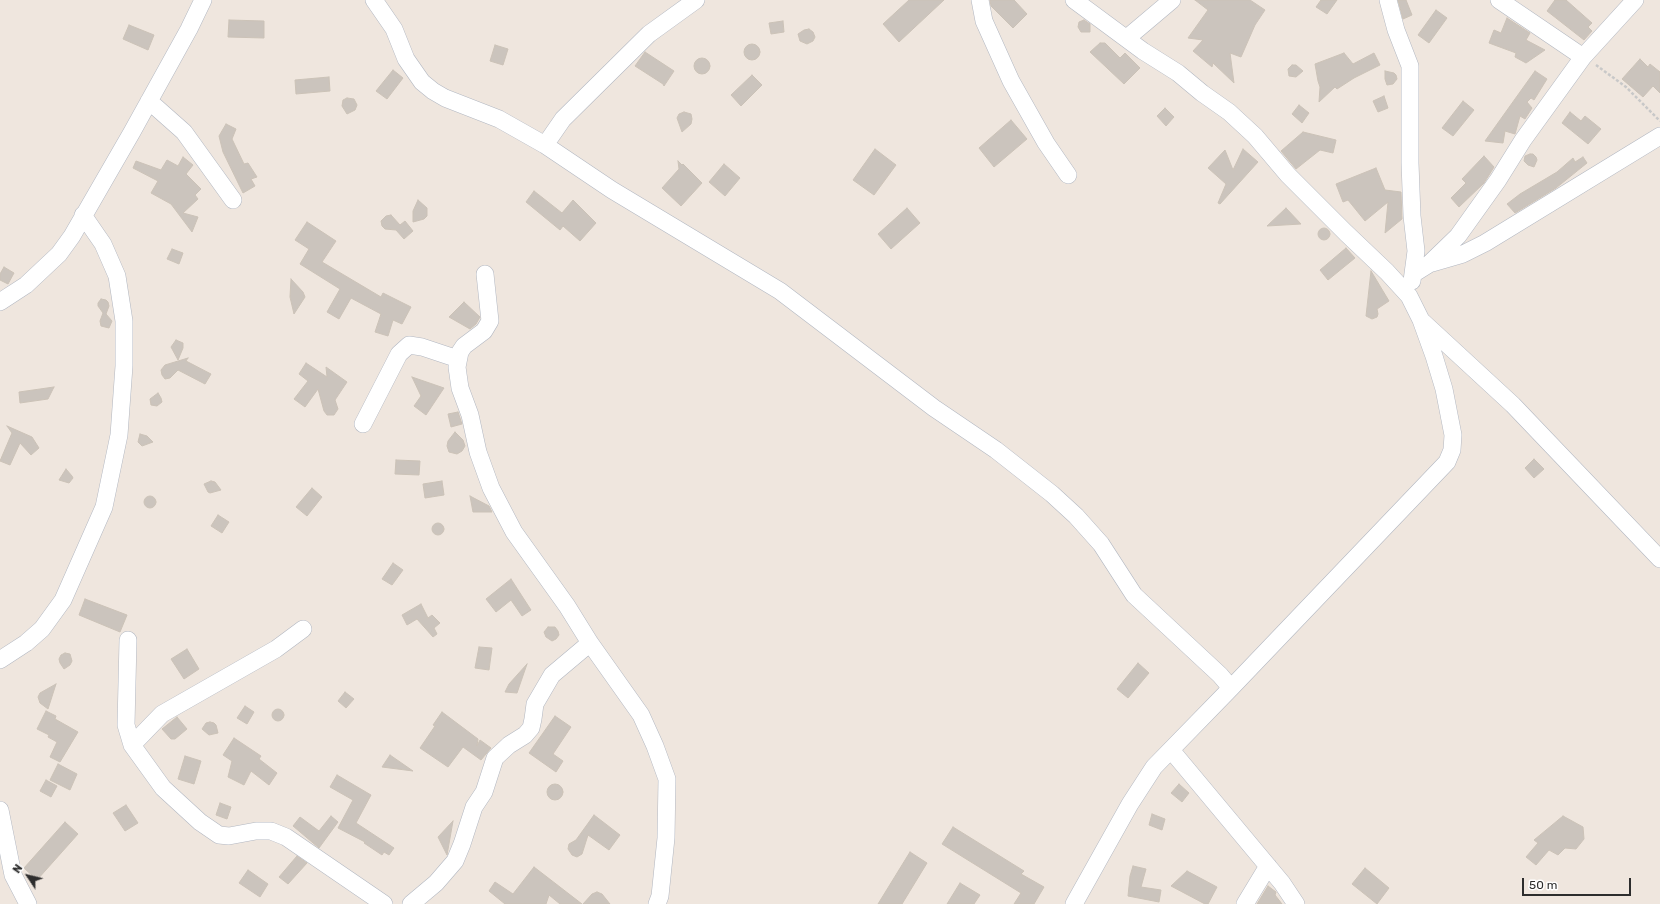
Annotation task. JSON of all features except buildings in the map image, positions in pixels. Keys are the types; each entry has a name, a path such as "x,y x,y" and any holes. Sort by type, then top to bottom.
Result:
{"street":[{"path":"0,302 26,285 59,254 72,236 190,29 203,0"},
{"path":"374,0 394,29 406,60 422,82 433,91 445,98 499,119 545,145 612,190 780,291 934,408 996,450 1052,494 1076,516 1101,544 1134,595 1232,688"},
{"path":"545,145 563,120 649,34 696,0"},
{"path":"980,0 984,21 1010,81 1046,143 1068,175"},
{"path":"1074,0 1178,73 1202,93 1229,112 1250,131 1288,175 1387,272 1409,296 1421,320 1444,389 1453,435 1452,450 1447,462 1232,688 1154,767 1130,804 1074,904"},
{"path":"1127,38 1172,0"},
{"path":"1388,0 1396,30 1410,66 1410,163 1412,216 1416,251 1409,296"},
{"path":"1413,274 1429,264 1458,236 1498,180 1523,140 1583,57 1635,0"},
{"path":"1507,2 1583,57"},
{"path":"149,101 184,132 233,200"},
{"path":"1429,264 1463,254 1485,243 1660,136"},
{"path":"0,660 26,643 42,629 63,600 104,507 119,435 124,366 124,321 117,276 103,244 83,216"},
{"path":"485,274 490,321 484,331 464,346 458,360 457,367 460,388 470,415 478,452 491,488 514,532 567,606 590,643 641,715 655,746 667,779 666,838 660,896 657,904"},
{"path":"1421,320 1513,405 1660,559"},
{"path":"363,424 398,354 409,345 422,347 458,360"},
{"path":"132,745 162,714 276,649 303,629"},
{"path":"128,640 126,725 132,745 162,788 200,822 219,835 229,836 256,831 271,831 286,837 384,904"},
{"path":"411,904 436,883 455,861 474,807 484,792 495,758 509,745 525,735 531,728 534,704 552,675 590,643"},
{"path":"1171,750 1268,866 1296,904"},
{"path":"0,810 4,852 13,875 28,904"},
{"path":"1245,904 1268,866"}],"path":[{"path":"1583,57 1626,87 1660,121"}]}
